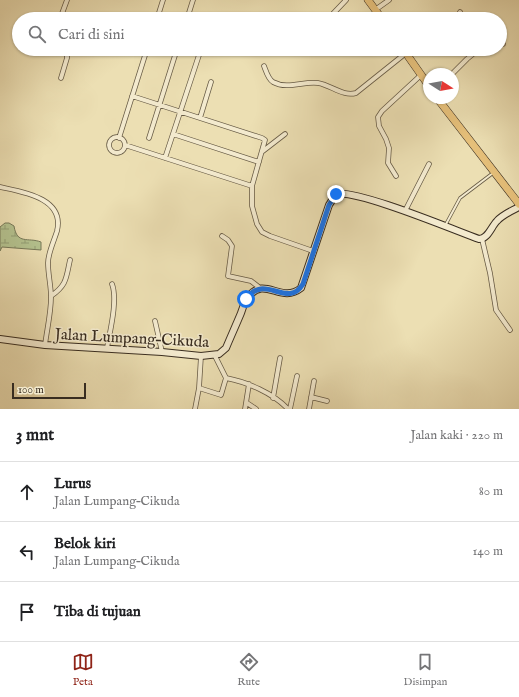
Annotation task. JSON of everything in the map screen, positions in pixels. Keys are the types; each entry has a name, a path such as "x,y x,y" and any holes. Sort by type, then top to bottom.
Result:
{"main road":[{"path":"368,0 375,10"},
{"path":"408,56 423,78"},
{"path":"442,104 518,202"}],"street":[{"path":"63,12 67,0"},
{"path":"159,12 163,0"},
{"path":"189,12 193,0"},
{"path":"335,12 346,0"},
{"path":"375,10 389,0"},
{"path":"61,78 67,56"},
{"path":"119,138 145,56"},
{"path":"149,138 175,56"},
{"path":"165,158 199,56"},
{"path":"264,66 269,79 272,82 291,86 319,83 347,94 353,94 402,56"},
{"path":"458,68 471,56"},
{"path":"396,176 388,163 389,148 379,126 378,117 382,111 421,75"},
{"path":"200,118 211,82"},
{"path":"132,96 266,140 252,186 254,212 257,224 262,232 313,251"},
{"path":"173,134 259,162"},
{"path":"263,152 285,134"},
{"path":"125,145 121,152 116,153 111,151 109,146 110,141 114,138 119,138 123,140 125,145 252,186"},
{"path":"405,211 429,164"},
{"path":"0,187 41,199 53,207 57,215 58,229 48,262 51,296 45,345"},
{"path":"222,236 228,240 232,246 228,276 251,281 260,288 266,288 282,294 295,293 303,284 329,205 336,194 345,194 367,199 482,239"},
{"path":"482,239 497,221 518,202"},
{"path":"482,239 490,273 496,310 510,330"},
{"path":"51,296 63,286 66,280 70,260"},
{"path":"107,348 114,298 112,284"},
{"name":"Jalan Lumpang–Cikuda","path":"0,339 45,345 215,356 224,351 226,348 249,295 260,288"},
{"path":"155,321 162,352"},
{"path":"195,409 199,388 201,356"},
{"path":"199,388 221,395 226,378 215,356"},
{"path":"273,398 280,358"},
{"path":"226,378 249,384 273,398 283,407 289,409 297,376"},
{"path":"309,409 314,381"},
{"path":"245,409 249,384"},
{"path":"311,397 327,400"},
{"path":"247,403 256,409"}],"lane":[{"path":"445,227 460,198 494,173"}],"green space":[{"path":"5,223 9,223 14,226 15,232 20,238 41,242 41,250 2,247 0,251 0,227"}],"route":[{"path":"246,299 249,295 260,288 266,288 282,294 295,293 301,288 329,205 336,194"}]}
